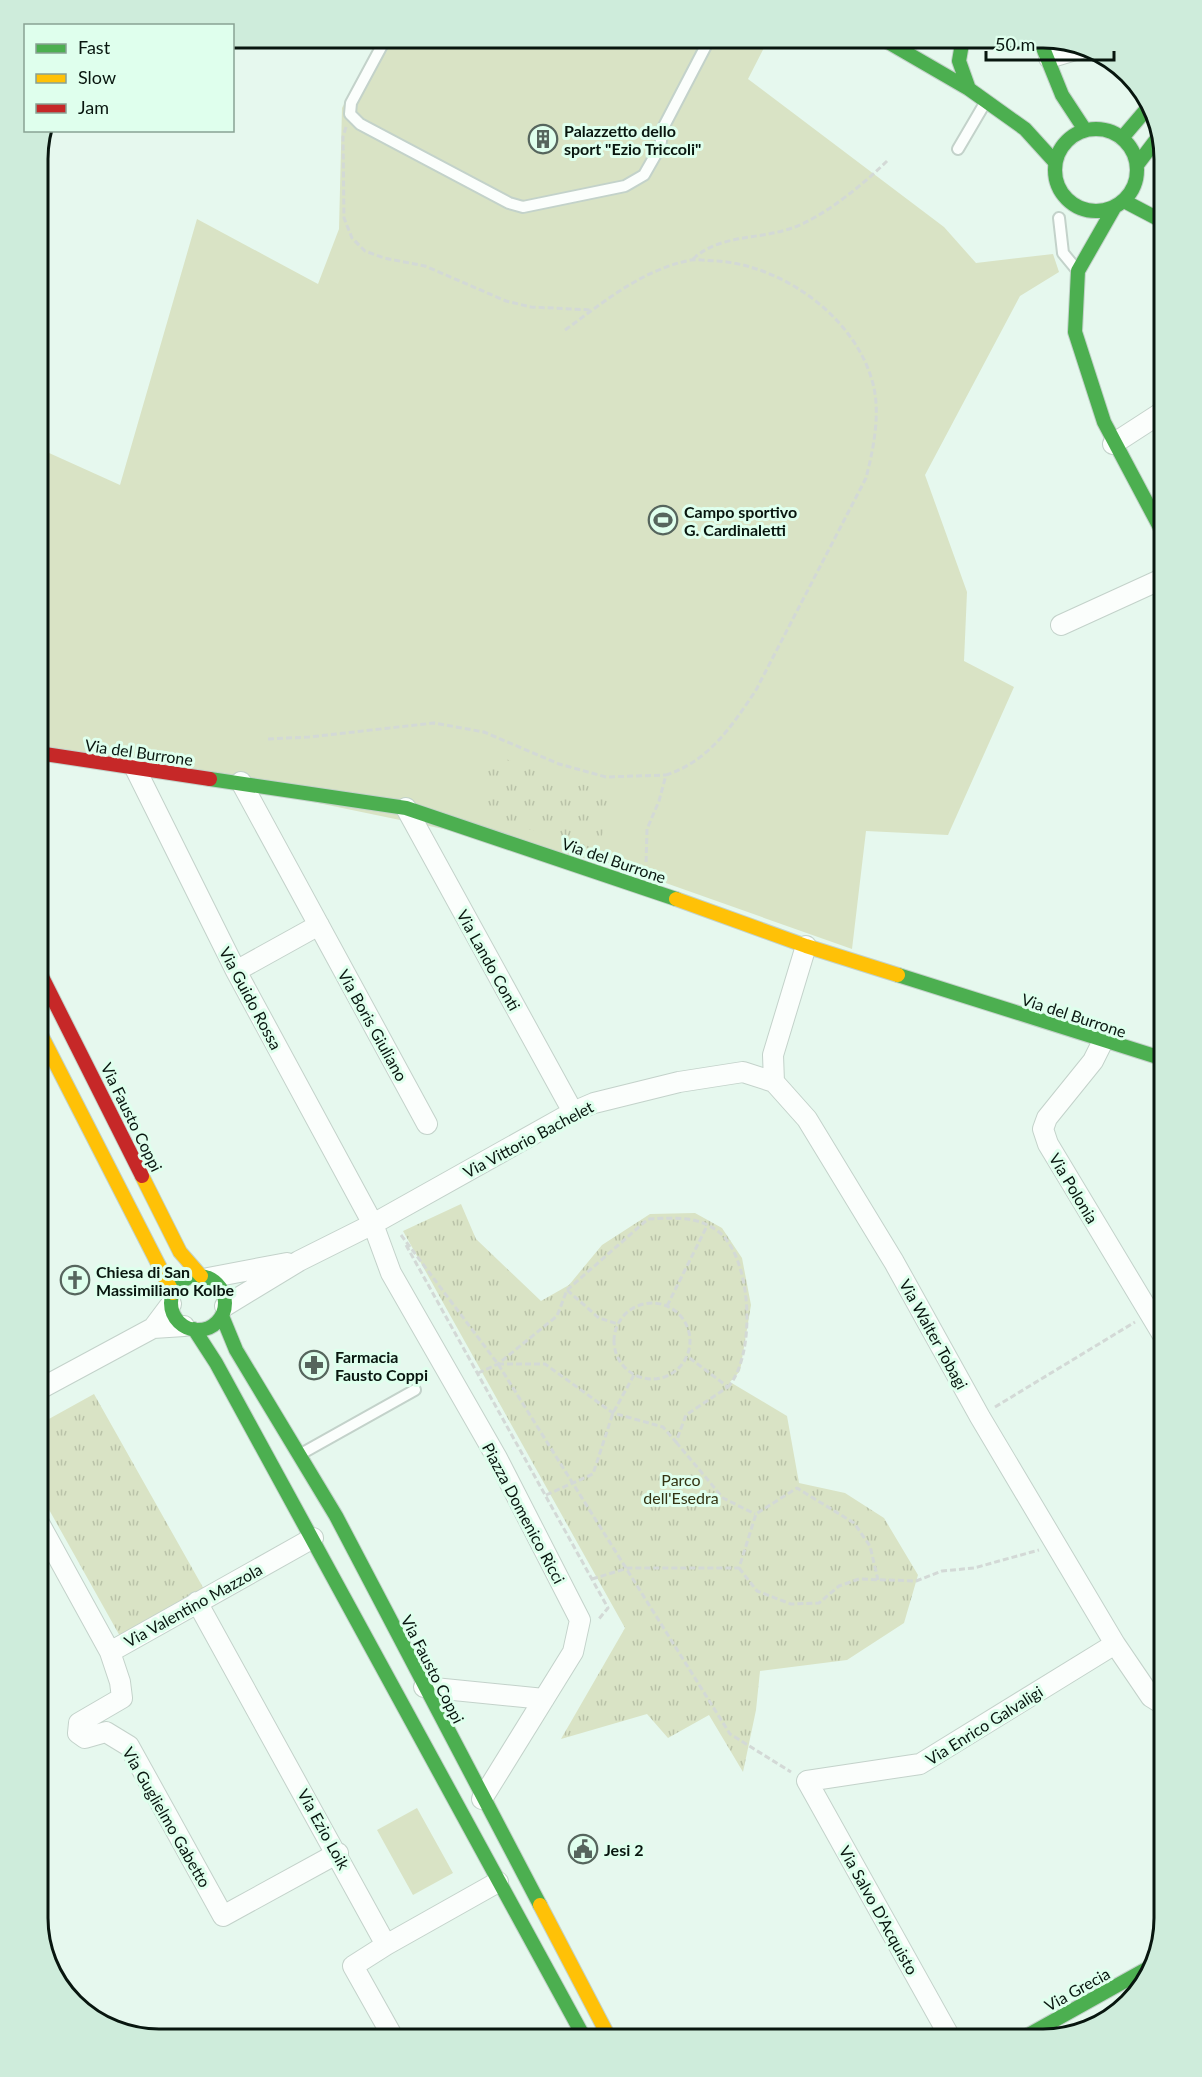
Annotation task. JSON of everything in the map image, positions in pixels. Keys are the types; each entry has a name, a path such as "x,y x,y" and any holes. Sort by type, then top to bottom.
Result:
{"street":[{"path":"898,48 969,89 1026,129 1055,162"},
{"path":"961,48 958,61 969,89"},
{"path":"1044,48 1062,95 1085,130"},
{"path":"1049,58 1070,52"},
{"path":"1122,138 1144,112"},
{"path":"1154,196 1137,172 1130,146 1111,132 1085,130 1066,142 1055,162 1055,176 1066,200 1089,211 1119,204 1154,218"},
{"path":"1153,146 1078,271 1075,332 1113,444 1154,517"},
{"path":"1113,444 1154,417"},
{"path":"1061,625 1154,583"},
{"name":"Via del Burrone","path":"48,755 406,808 644,887 806,946 1154,1056"},
{"name":"Via Guido Rossa","path":"135,768 236,971 381,1220"},
{"name":"Via Boris Giuliano","path":"241,782 427,1124"},
{"name":"Via Lando Conti","path":"406,808 573,1112"},
{"path":"236,971 319,925"},
{"path":"774,1082 773,1055 806,946"},
{"name":"Via Fausto Coppi","path":"48,989 180,1252 204,1277 221,1289 223,1311 236,1350 336,1516 482,1799 605,2029"},
{"name":"Via Polonia","path":"1103,1041 1092,1060 1047,1118 1043,1129 1048,1144 1154,1320"},
{"path":"48,1049 172,1299 178,1320 189,1328 216,1363 579,2029"},
{"name":"Via Vittorio Bachelet","path":"223,1311 299,1261 381,1220 573,1112 594,1103 679,1082 743,1072 774,1082"},
{"name":"Via Walter Tobagi","path":"774,1082 807,1119 894,1262 980,1417 1115,1644 1154,1699"},
{"name":"Piazza Domenico Ricci","path":"381,1220 391,1274 497,1458 580,1620 573,1652 482,1799"},
{"name":"Via Vittorio Bachelet","path":"204,1277 299,1261"},
{"path":"153,1328 184,1280 204,1277"},
{"path":"48,1385 153,1328 210,1327 223,1311"},
{"name":"Via Valentino Mazzola","path":"48,1539 110,1652 313,1538"},
{"name":"Via Ezio Loik","path":"197,1602 338,1853 386,1946"},
{"name":"Via Enrico Galvaligi","path":"807,1781 920,1764 1115,1644"},
{"name":"Via Guglielmo Gabetto","path":"110,1652 120,1682 122,1698 79,1723 78,1733 85,1738 106,1732 129,1746 223,1916 338,1853"},
{"path":"424,1687 544,1699"},
{"name":"Via Salvo D'Acquisto","path":"807,1781 945,2029"},
{"path":"388,2029 353,1966 498,1882"},
{"name":"Via Grecia","path":"1040,2029 1139,1973"}],"lane":[{"path":"381,48 351,103 350,114 360,124 509,203 523,207 537,206 625,186 644,174 660,147 663,128 705,48"},
{"path":"958,149 986,103"},
{"path":"1059,218 1063,253 1078,271"},
{"path":"299,1455 415,1390"}],"path":[{"path":"350,114 343,137 344,218 352,238 365,251 384,258 425,266 506,301 531,307 593,310"},
{"path":"692,260 705,247 792,228 844,198 889,159"},
{"path":"268,739 309,737 434,723 484,732 559,764 606,777 666,775 685,769 710,750 738,718 756,690 866,478 873,453 875,417 874,389 865,364 850,340 824,308 792,283 756,267 692,260 633,280 565,330"},
{"path":"644,887 647,829 659,801 666,775"},
{"path":"478,1373 498,1364 556,1316 567,1290 648,1219 692,1218 720,1233 740,1263 749,1311 738,1376 728,1387 686,1415 676,1442"},
{"path":"381,1220 400,1235 498,1364 730,1734 807,1781"},
{"path":"667,1306 707,1226"},
{"path":"400,1235 608,1608 594,1626"},
{"path":"567,1290 599,1318 618,1324"},
{"path":"656,1303 667,1306 685,1321 689,1332 687,1356 670,1374 658,1378 634,1374 618,1358 615,1347 618,1324 634,1308 656,1303"},
{"path":"980,1417 1150,1313"},
{"path":"687,1356 728,1387"},
{"path":"498,1364 545,1364 613,1413 663,1427 723,1498 756,1514"},
{"path":"546,1495 593,1474 613,1413 634,1374"},
{"path":"739,1568 756,1514 797,1488 854,1523 870,1546 878,1580"},
{"path":"739,1568 757,1591 791,1604 819,1603 839,1586 859,1579 916,1581 942,1571 974,1568 1056,1545"},
{"path":"592,1579 628,1569 739,1568"}],"green space":[{"path":"374,48 764,48 748,79 944,227 976,263 1053,254 1059,272 1020,296 925,475 967,592 964,661 1014,687 948,835 866,831 852,949 612,864 48,747 48,453 120,485 197,219 318,284 339,229 342,108"},
{"path":"493,755 615,795 597,851 475,812"},
{"name":"Parco dell'Esedra","path":"461,1204 476,1239 541,1301 569,1285 602,1245 650,1214 695,1213 722,1228 742,1258 751,1305 740,1371 730,1382 787,1416 799,1483 845,1493 884,1518 918,1575 904,1623 847,1660 760,1671 756,1710 743,1772 709,1715 668,1738 647,1714 561,1739 625,1628 403,1231"},
{"path":"94,1394 205,1591 121,1638 48,1508 48,1419"},
{"path":"417,1808 453,1873 413,1895 377,1830"}],"traffic: fast":[{"path":"898,48 969,89"},
{"path":"961,48 959,61 969,89 1025,129 1055,162"},
{"path":"1043,48 1062,95 1085,130"},
{"path":"1122,138 1144,112"},
{"path":"1096,129 1112,132 1125,141 1134,154 1137,170 1134,186 1125,199 1112,208 1096,211 1080,208 1067,199 1058,186 1055,170 1058,154 1067,141 1080,132 1096,129"},
{"path":"1137,165 1153,144"},
{"path":"1124,201 1154,217"},
{"path":"1114,208 1078,271 1075,332 1104,422 1154,516"},
{"path":"210,779 406,808 676,899"},
{"path":"898,975 1154,1056"},
{"path":"198,1276 208,1278 217,1284 223,1293 225,1303 223,1313 217,1322 208,1328 198,1330 188,1328 179,1322 173,1313 171,1303 173,1293 179,1284 188,1278 198,1276"},
{"path":"222,1316 236,1350 336,1516 540,1905"},
{"path":"194,1329 216,1363 580,2029"},
{"path":"1039,2029 1139,1973"}],"traffic: slow":[{"path":"676,899 806,946 898,975"},
{"path":"48,1049 173,1293"},
{"path":"142,1176 180,1252 201,1276"},
{"path":"540,1905 605,2029"}],"traffic: jam":[{"path":"48,755 210,779"},
{"path":"48,989 142,1176"}],"place":[{"name":"Palazzetto dello sport \"Ezio Triccoli\"","path":"543,139"},
{"name":"Campo sportivo G. Cardinaletti","path":"663,520"},
{"name":"Chiesa di San Massimiliano Kolbe","path":"75,1280"},
{"name":"Farmacia Fausto Coppi","path":"314,1365"},
{"name":"Jesi 2","path":"583,1849"}]}
